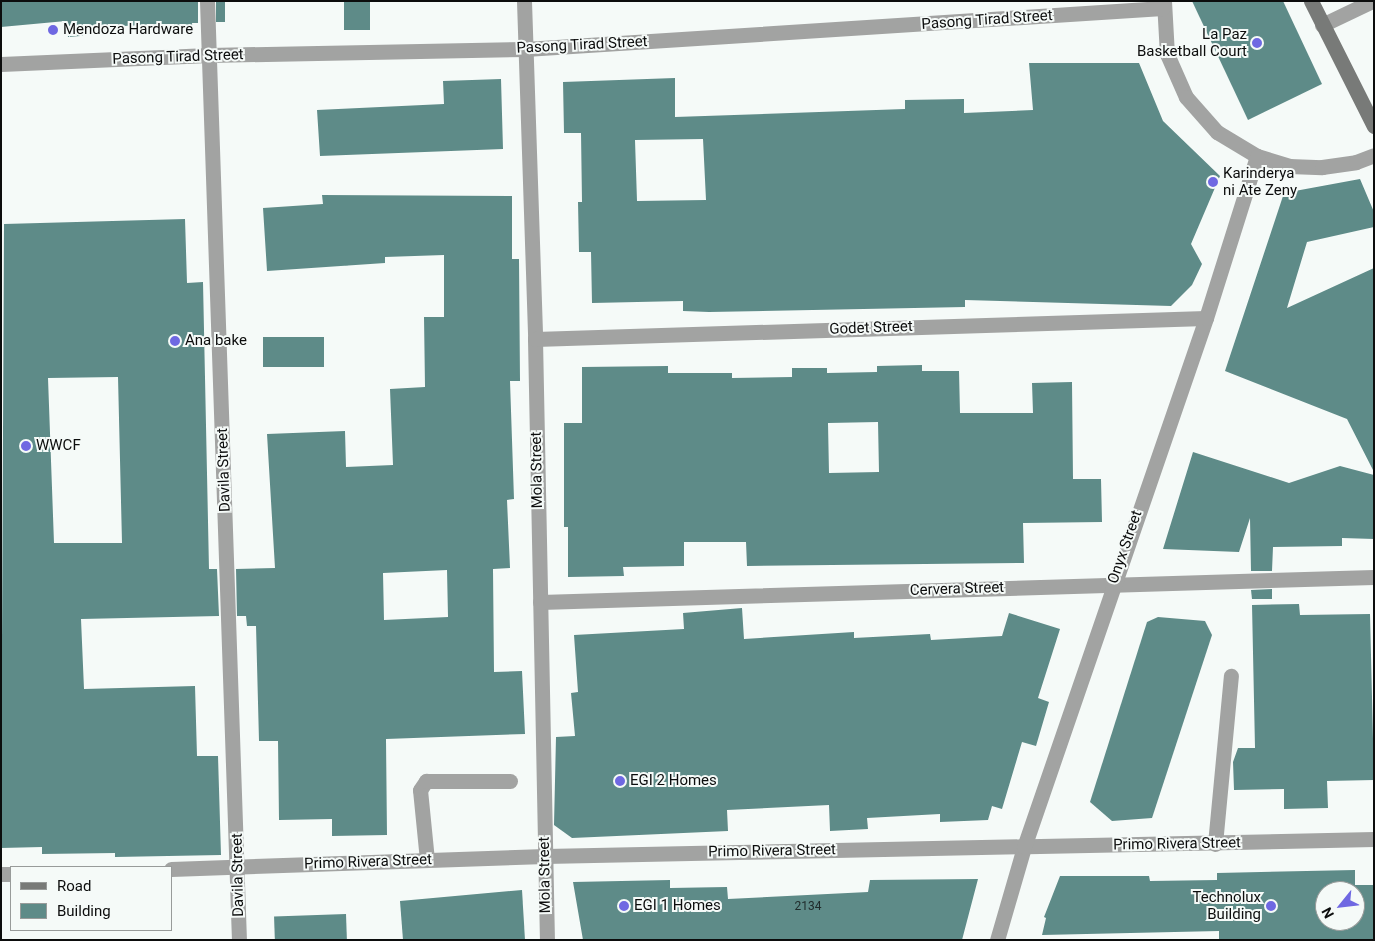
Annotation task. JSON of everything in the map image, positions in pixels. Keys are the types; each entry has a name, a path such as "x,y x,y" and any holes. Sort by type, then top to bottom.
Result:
{"main road":[{"path":"1311,1 1374,126"}],"street":[{"name":"Davila Street","path":"208,1 239,940"},
{"name":"Mola Street","path":"524,1 535,339 547,940"},
{"path":"1322,25 1372,1"},
{"name":"Pasong Tirad Street","path":"1,64 209,55 525,49 1163,5"},
{"path":"1163,5 1167,54 1186,97 1217,132 1257,156 1289,166 1322,168 1356,162 1374,154"},
{"name":"Onyx Street","path":"997,940 1024,847 1112,585 1206,318 1257,156"},
{"name":"Godet Street","path":"535,339 1206,318"},
{"name":"Cervera Street","path":"540,602 1374,577"},
{"path":"1215,844 1231,676"},
{"path":"427,860 420,790 426,781 510,781"},
{"name":"Primo Rivera Street","path":"172,869 545,856 1215,844 1374,839"}],"building":[{"path":"1,1 198,1 198,23 192,23 193,33 164,33 163,24 104,27 105,34 68,37 66,21 1,27"},
{"path":"216,1 225,1 225,22 216,22"},
{"path":"344,1 370,1 370,30 344,30"},
{"name":"La Paz Basketball Court","path":"1192,1 1283,1 1322,84 1248,120"},
{"path":"1029,63 1139,63 1163,121 1220,176 1191,244 1202,264 1192,285 1171,306 965,300 965,307 709,312 683,311 683,301 592,303 591,252 579,252 578,202 582,202 581,133 564,133 563,82 675,78 675,117 905,109 905,100 964,99 964,113 1033,110","holes":["703,139 706,200 637,201 635,140"]},
{"path":"501,79 503,149 320,156 317,110 444,104 443,81"},
{"path":"1360,179 1374,212 1374,227 1307,242 1287,308 1374,268 1374,472 1347,419 1225,371 1284,193"},
{"path":"322,195 512,196 512,259 519,259 520,381 510,381 514,499 507,500 510,568 493,569 494,672 522,671 525,734 386,739 387,835 332,836 332,819 279,820 278,741 259,741 256,626 247,626 246,616 237,616 236,569 275,568 267,434 345,431 346,467 393,465 390,389 425,387 424,317 444,317 444,255 385,257 385,263 267,271 263,208 323,204","holes":["447,570 448,617 384,620 383,573"]},
{"path":"185,219 187,283 203,282 209,569 217,569 219,616 81,619 84,689 195,686 197,756 218,756 221,855 115,857 115,853 42,854 42,847 1,848 4,224","holes":["118,377 122,543 54,543 48,378"]},
{"path":"263,337 324,337 324,367 263,367"},
{"path":"922,365 922,371 959,371 960,413 1033,413 1032,383 1072,382 1073,479 1101,479 1102,522 1023,523 1024,563 747,566 746,542 684,542 684,566 623,567 624,576 568,577 568,527 564,527 564,423 582,423 582,367 668,366 668,373 732,373 732,378 792,377 792,368 827,368 827,373 877,372 877,366","holes":["878,422 879,472 829,473 828,423"]},
{"path":"1193,452 1289,483 1340,466 1374,475 1374,539 1342,538 1342,546 1273,547 1272,571 1251,571 1250,518 1239,552 1163,549"},
{"path":"1272,589 1272,599 1252,599 1251,590"},
{"path":"1299,604 1300,615 1370,614 1374,780 1327,781 1328,808 1284,809 1284,789 1234,790 1233,762 1238,748 1255,748 1252,605"},
{"path":"742,608 744,639 854,632 854,638 930,634 931,640 1002,636 1009,613 1060,629 1038,698 1049,702 1036,746 1022,742 1002,809 992,806 988,820 940,822 940,814 867,818 868,829 830,831 829,805 727,810 728,831 572,838 554,825 556,737 575,736 571,693 578,692 574,635 684,629 683,613"},
{"path":"1158,617 1205,621 1212,635 1152,818 1112,821 1090,802 1147,622"},
{"path":"1355,870 1355,881 1315,881 1315,931 1365,931 1365,885 1374,885 1374,940 1219,940 1219,931 1042,935 1046,918 1044,917 1060,876 1149,876 1150,881 1217,880 1217,873"},
{"path":"978,879 962,940 583,940 573,882 670,880 670,888 727,887 728,899 868,892 870,880"},
{"path":"522,890 525,940 403,940 400,901"},
{"path":"346,914 347,940 275,940 274,917"}],"place":[{"name":"Mendoza Hardware","path":"53,30"},
{"name":"La Paz Basketball Court","path":"1257,43"},
{"name":"Karinderya ni Ate Zeny","path":"1213,182"},
{"name":"Ana bake","path":"175,341"},
{"name":"WWCF","path":"26,446"},
{"name":"EGI 2 Homes","path":"620,781"},
{"name":"EGI 1 Homes","path":"624,906"},
{"name":"Technolux Building","path":"1271,906"}]}
